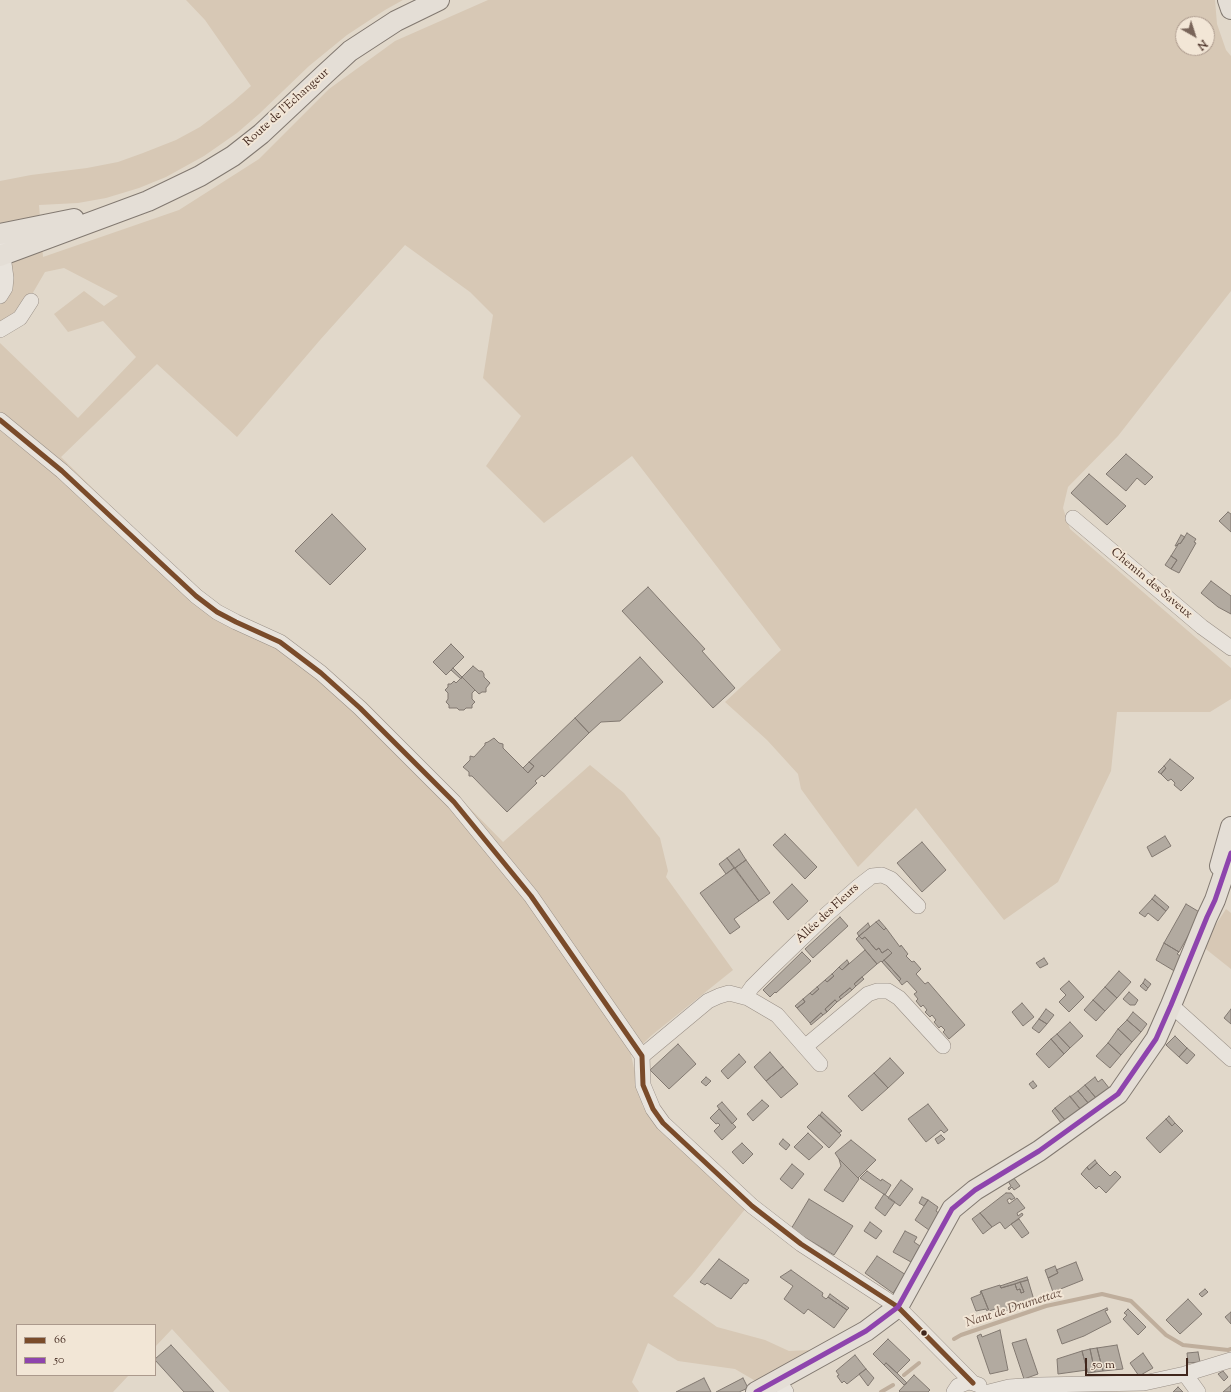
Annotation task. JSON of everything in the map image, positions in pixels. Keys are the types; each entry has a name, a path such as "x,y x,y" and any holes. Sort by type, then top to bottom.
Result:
{"main road":[{"name":"Route de l'Echangeur","path":"0,256 131,208 193,180 229,159 270,126 350,51 401,18 439,0"},
{"path":"1228,0 1231,9"},
{"name":"Route de l'Echangeur","path":"2,233 131,208"},
{"path":"1207,917 1210,899 1231,827"},
{"path":"756,1392 782,1386 866,1331 898,1307 952,1209 976,1190 1039,1151 1118,1094 1156,1039 1215,900 1231,853"}],"street":[{"path":"0,296 5,288 6,278 0,256 8,246 8,240 2,233"},
{"path":"0,330 20,318 31,301"},
{"path":"0,420 62,471 196,596 217,612 280,642 321,673 360,708 448,796 531,896 642,1056 643,1085 653,1109 663,1123 752,1206 801,1244 898,1307 947,1358 982,1388"},
{"name":"Chemin des Saveux","path":"1073,518 1202,627 1231,648"},
{"name":"Allée des Fleurs","path":"745,997 752,987 769,970 848,895 872,876 882,875 892,879 918,906"},
{"path":"806,1046 868,994 877,991 888,991 899,998 943,1046"},
{"path":"642,1056 708,1001 719,996 729,994 745,997 757,1002 777,1015 806,1046 820,1064"},
{"path":"1171,1005 1231,1059"},
{"path":"947,1358 956,1389 968,1382 982,1388 1009,1388 1069,1384 1144,1383 1185,1374 1231,1360"},
{"path":"1185,1374 1198,1392"}],"shaded area":[{"path":"186,0 403,0 347,35 309,66 237,133 204,156 166,177 139,188 106,198 78,203 39,205 43,257 179,210 259,159 329,89 395,41 488,0 1215,0 1217,24 1226,50 1231,56 1231,291 1118,436 1068,487 1063,508 1070,529 1231,668 1231,699 1210,712 1117,712 1111,771 1058,882 1004,920 916,808 858,867 801,789 798,774 767,740 725,702 781,650 632,456 544,523 486,466 521,416 483,378 493,315 470,292 405,245 320,340 237,437 157,364 61,457 142,537 220,607 288,639 366,702 503,842 590,765 624,793 660,838 668,871 666,877 733,970 652,1035 631,1055 643,1107 746,1208 692,1275 673,1296 717,1327 765,1340 789,1351 811,1350 759,1383 735,1369 678,1361 648,1343 632,1382 639,1392 230,1392 172,1329 156,1346 156,1324 16,1324 16,1376 128,1376 113,1392 0,1392 0,343 78,418 136,357 103,321 68,332 54,314 84,291 104,306 118,296 64,268 45,272 31,296 5,321 0,323 0,181 118,162 176,140 200,127 251,86 205,20"},
{"path":"1226,909 1231,913 1231,969 1202,946"}],"building":[{"path":"1126,454 1153,477 1145,485 1137,478 1126,491 1106,474"},
{"path":"1089,474 1126,506 1107,525 1071,493"},
{"path":"1228,512 1231,514 1231,532 1219,521"},
{"path":"332,514 366,549 330,585 295,551"},
{"path":"1187,533 1196,539 1194,542 1196,543 1179,573 1171,569 1177,560 1171,556"},
{"path":"1181,535 1185,537 1180,544 1179,543 1175,546"},
{"path":"1171,556 1177,560 1171,569 1165,565"},
{"path":"1211,581 1231,596 1231,614 1218,607 1201,593"},
{"path":"648,587 705,649 702,651 735,688 713,708 622,611"},
{"path":"451,644 464,657 446,675 433,662"},
{"path":"640,657 663,682 620,721 601,722 589,733 575,718"},
{"path":"473,666 479,671 482,671 484,677 490,683 486,688 486,692 479,694 462,677"},
{"path":"453,668 462,677 461,679 451,670"},
{"path":"462,677 475,690 472,693 472,699 475,702 472,705 472,708 466,708 464,710 449,708 449,705 446,702 448,699 448,693 445,690 448,687 448,684 451,684 454,681 456,683"},
{"path":"575,718 589,733 544,777 542,775 535,781 537,783 507,812 472,776 469,776 469,772 463,767 470,760 470,756 474,757 485,745 485,743 494,738 499,743 503,744 503,748 528,773 534,766 529,762"},
{"path":"1170,759 1194,778 1181,791 1174,785 1175,783 1171,779 1168,781 1161,774 1166,768 1164,766"},
{"path":"529,762 534,766 528,773 523,768"},
{"path":"1164,766 1166,768 1161,774 1158,772"},
{"path":"785,834 817,867 805,879 773,845"},
{"path":"1165,836 1171,846 1152,857 1147,847"},
{"path":"922,842 946,870 922,892 897,863"},
{"path":"739,849 746,860 735,868 727,858"},
{"path":"727,858 734,868 726,874 719,864"},
{"path":"746,860 770,893 759,901 735,868"},
{"path":"734,868 759,901 734,919 740,927 730,934 700,893"},
{"path":"792,884 808,901 788,920 773,902"},
{"path":"1155,895 1169,907 1166,911 1152,899"},
{"path":"1152,899 1166,911 1158,921 1148,913 1145,917 1139,913"},
{"path":"1186,904 1201,913 1179,952 1164,943"},
{"path":"840,917 848,926 813,958 805,949"},
{"path":"879,920 886,928 884,930 876,922"},
{"path":"876,922 884,930 886,928 900,947 901,945 908,954 906,956 912,962 914,961 921,969 916,974 925,984 928,982 965,1025 949,1039 943,1032 945,1030 941,1026 939,1028 934,1022 936,1020 932,1015 930,1017 925,1012 927,1010 923,1005 921,1007 916,1001 918,999 914,994 917,992 907,981 902,985 899,981 901,979 884,960 892,953 888,949 882,953 879,948 876,950 865,937 862,939 859,936"},
{"path":"868,923 870,927 859,936 857,933"},
{"path":"859,936 862,939 865,937 876,950 879,948 882,953 888,949 892,953 882,962 881,961 877,964 856,939"},
{"path":"1164,943 1179,952 1177,954 1184,958 1176,972 1156,960"},
{"path":"865,950 877,964 854,984 856,986 852,990 850,988 839,997 841,999 837,1002 835,1000 825,1009 827,1012 823,1015 821,1013 810,1023 797,1008 805,1002 803,999 810,993 812,995 819,989 817,987 825,980 827,982 834,976 832,974 839,967 842,970"},
{"path":"802,952 811,961 770,997 763,990"},
{"path":"1044,958 1048,964 1040,968 1036,963"},
{"path":"847,960 849,963 842,970 839,967"},
{"path":"884,960 901,979 899,981 882,962"},
{"path":"1119,971 1131,982 1117,998 1105,987"},
{"path":"832,974 834,976 827,982 825,980"},
{"path":"862,977 864,979 856,986 854,984"},
{"path":"1145,979 1151,984 1148,988 1143,983"},
{"path":"1069,981 1084,997 1069,1012 1059,1002 1066,995 1060,989"},
{"path":"1143,983 1148,988 1146,991 1140,986"},
{"path":"817,987 819,989 812,995 810,993"},
{"path":"1105,987 1117,998 1105,1011 1093,1000"},
{"path":"850,988 852,990 841,999 839,997"},
{"path":"1129,992 1138,1000 1135,1005 1130,1005 1123,999"},
{"path":"803,999 805,1002 797,1008 795,1006"},
{"path":"835,1000 837,1002 827,1012 825,1009"},
{"path":"1093,1000 1105,1011 1096,1021 1084,1010"},
{"path":"1022,1003 1034,1017 1023,1026 1012,1012"},
{"path":"1046,1009 1054,1015 1047,1024 1039,1019"},
{"path":"1231,1009 1231,1024 1224,1018"},
{"path":"1133,1012 1147,1024 1141,1032 1127,1020"},
{"path":"821,1013 823,1015 811,1025 810,1023"},
{"path":"1039,1019 1047,1024 1039,1033 1032,1028"},
{"path":"1127,1020 1141,1032 1132,1042 1118,1029"},
{"path":"1070,1022 1083,1036 1070,1048 1057,1034"},
{"path":"1118,1029 1132,1042 1121,1055 1108,1043"},
{"path":"1057,1034 1070,1048 1064,1054 1051,1039"},
{"path":"1175,1036 1187,1048 1179,1057 1166,1045"},
{"path":"1051,1039 1064,1054 1049,1068 1036,1054"},
{"path":"1108,1043 1121,1055 1110,1068 1096,1056"},
{"path":"678,1044 696,1064 669,1089 650,1070"},
{"path":"1187,1048 1195,1055 1187,1064 1179,1057"},
{"path":"770,1052 783,1067 766,1081 754,1067"},
{"path":"739,1054 746,1062 728,1079 721,1071"},
{"path":"890,1058 904,1073 888,1088 874,1073"},
{"path":"783,1067 798,1084 781,1098 766,1081"},
{"path":"874,1073 888,1088 862,1111 848,1096"},
{"path":"706,1077 711,1081 706,1086 701,1082"},
{"path":"1095,1077 1098,1082 1102,1079 1109,1088 1096,1098 1085,1085"},
{"path":"1033,1081 1037,1086 1033,1089 1029,1084"},
{"path":"1085,1085 1096,1098 1089,1104 1078,1091"},
{"path":"1078,1091 1089,1104 1081,1110 1070,1097"},
{"path":"1070,1096 1081,1110 1067,1122 1055,1108"},
{"path":"762,1100 769,1106 753,1121 747,1114"},
{"path":"722,1102 737,1119 732,1124 717,1106"},
{"path":"928,1104 948,1130 944,1133 941,1130 926,1142 908,1119"},
{"path":"1055,1108 1065,1120 1061,1123 1052,1111"},
{"path":"719,1109 736,1127 722,1140 714,1131 720,1125 718,1123 716,1124 710,1118"},
{"path":"822,1112 842,1131 839,1133 820,1115"},
{"path":"819,1115 841,1135 829,1148 807,1127"},
{"path":"1169,1116 1175,1123 1172,1126 1166,1119"},
{"path":"1166,1119 1172,1126 1175,1123 1183,1131 1160,1153 1146,1138"},
{"path":"808,1133 823,1147 809,1160 794,1147"},
{"path":"941,1135 945,1139 938,1144 935,1139"},
{"path":"783,1139 790,1145 786,1150 779,1144"},
{"path":"851,1140 876,1160 858,1178 835,1153"},
{"path":"742,1143 753,1154 743,1164 732,1152"},
{"path":"839,1159 859,1179 843,1202 824,1190 841,1166"},
{"path":"1095,1160 1097,1163 1089,1170 1087,1167"},
{"path":"1097,1163 1110,1176 1115,1171 1121,1177 1106,1193 1099,1186 1096,1189 1081,1174 1087,1167 1089,1170"},
{"path":"792,1164 804,1174 792,1189 780,1179"},
{"path":"867,1171 881,1181 882,1179 891,1185 885,1195 860,1178"},
{"path":"1013,1177 1020,1186 1014,1190 1012,1187 1009,1190 1008,1188 1011,1186 1008,1181"},
{"path":"901,1180 913,1189 900,1206 888,1198"},
{"path":"1006,1193 1011,1193 1015,1198 1011,1200 1010,1198 1007,1200 1009,1204 1017,1198 1025,1208 1017,1213 1018,1216 1022,1213 1023,1215 1005,1229 1000,1222 992,1227 980,1213"},
{"path":"884,1194 895,1202 885,1216 875,1208"},
{"path":"922,1197 928,1200 924,1206 919,1203"},
{"path":"809,1199 853,1226 834,1255 791,1229"},
{"path":"928,1200 938,1207 936,1211 940,1214 929,1230 915,1220"},
{"path":"980,1213 992,1227 983,1234 972,1219"},
{"path":"1019,1219 1029,1233 1022,1238 1011,1224"},
{"path":"870,1222 882,1231 876,1239 864,1231"},
{"path":"905,1231 917,1237 914,1242 920,1246 911,1262 893,1252"},
{"path":"877,1256 906,1275 893,1293 865,1273"},
{"path":"719,1259 749,1280 746,1284 744,1283 731,1299 707,1283 705,1285 700,1282"},
{"path":"1076,1262 1083,1280 1053,1292 1048,1278 1058,1273 1056,1270"},
{"path":"1055,1266 1058,1273 1048,1278 1045,1270"},
{"path":"791,1270 823,1293 822,1296 826,1299 828,1297 847,1310 834,1328 808,1309 804,1314 784,1299 793,1286 780,1277"},
{"path":"1027,1277 1028,1280 1001,1288 1000,1286"},
{"path":"1028,1280 1034,1300 1008,1308 1008,1310 1000,1313 998,1308 989,1311 981,1291 1000,1285 1001,1288 1015,1284 1017,1290 1020,1289 1021,1293 1024,1292 1020,1282"},
{"path":"1020,1282 1024,1292 1021,1293 1020,1289 1017,1290 1015,1284"},
{"path":"1205,1289 1208,1292 1202,1297 1199,1294"},
{"path":"981,1291 989,1311 986,1309 976,1311 971,1298 981,1294"},
{"path":"830,1294 849,1308 847,1310 828,1297"},
{"path":"1188,1299 1202,1314 1180,1334 1166,1320"},
{"path":"1107,1308 1108,1310 1105,1311 1111,1322 1084,1336 1062,1344 1057,1330"},
{"path":"1128,1309 1146,1327 1138,1335 1123,1319 1127,1315 1124,1313"},
{"path":"1231,1312 1231,1324 1225,1317"},
{"path":"1000,1330 1008,1370 990,1374 977,1336 981,1334 982,1337"},
{"path":"888,1339 910,1360 897,1373 886,1363 884,1365 873,1354"},
{"path":"1026,1339 1038,1374 1024,1379 1012,1343"},
{"path":"171,1345 214,1392 184,1392 156,1361 156,1358"},
{"path":"1117,1345 1123,1369 1103,1371 1097,1348"},
{"path":"1097,1348 1103,1371 1095,1372 1090,1349"},
{"path":"1090,1349 1095,1372 1088,1373 1082,1351"},
{"path":"1082,1351 1087,1370 1058,1374 1057,1359"},
{"path":"1198,1352 1200,1362 1188,1363 1187,1353"},
{"path":"1143,1353 1153,1368 1139,1376 1130,1363"},
{"path":"855,1355 866,1369 847,1384 844,1381 842,1383 837,1376 839,1375 836,1371"},
{"path":"886,1363 907,1383 904,1385 884,1365"},
{"path":"866,1369 874,1378 868,1386 859,1374"},
{"path":"1223,1371 1228,1377 1224,1381 1218,1374"},
{"path":"914,1375 930,1390 928,1392 900,1392 899,1391"},
{"path":"704,1378 711,1392 676,1392"},
{"path":"743,1378 748,1388 739,1392 716,1392"},
{"path":"1231,1385 1231,1392 1223,1392"},
{"path":"1178,1387 1183,1392 1173,1392"}],"waterway":[{"name":"Nant de Drumettaz","path":"954,1339 961,1335 1046,1306 1102,1294 1131,1301 1166,1335 1183,1345 1228,1350 1231,1349"},
{"name":"Nant de Drumettaz","path":"904,1375 919,1363"},
{"name":"Nant de Drumettaz","path":"881,1392 893,1385"}],"transit line":[{"name":"66","path":"0,420 62,471 196,596 217,612 280,642 321,673 360,708 454,802 531,896 642,1056 643,1085 653,1109 663,1123 752,1206 801,1244 898,1307 973,1383"},
{"name":"50","path":"756,1392 866,1331 898,1307 952,1209 975,1190 1039,1151 1118,1094 1156,1039 1215,900 1231,853"}]}
